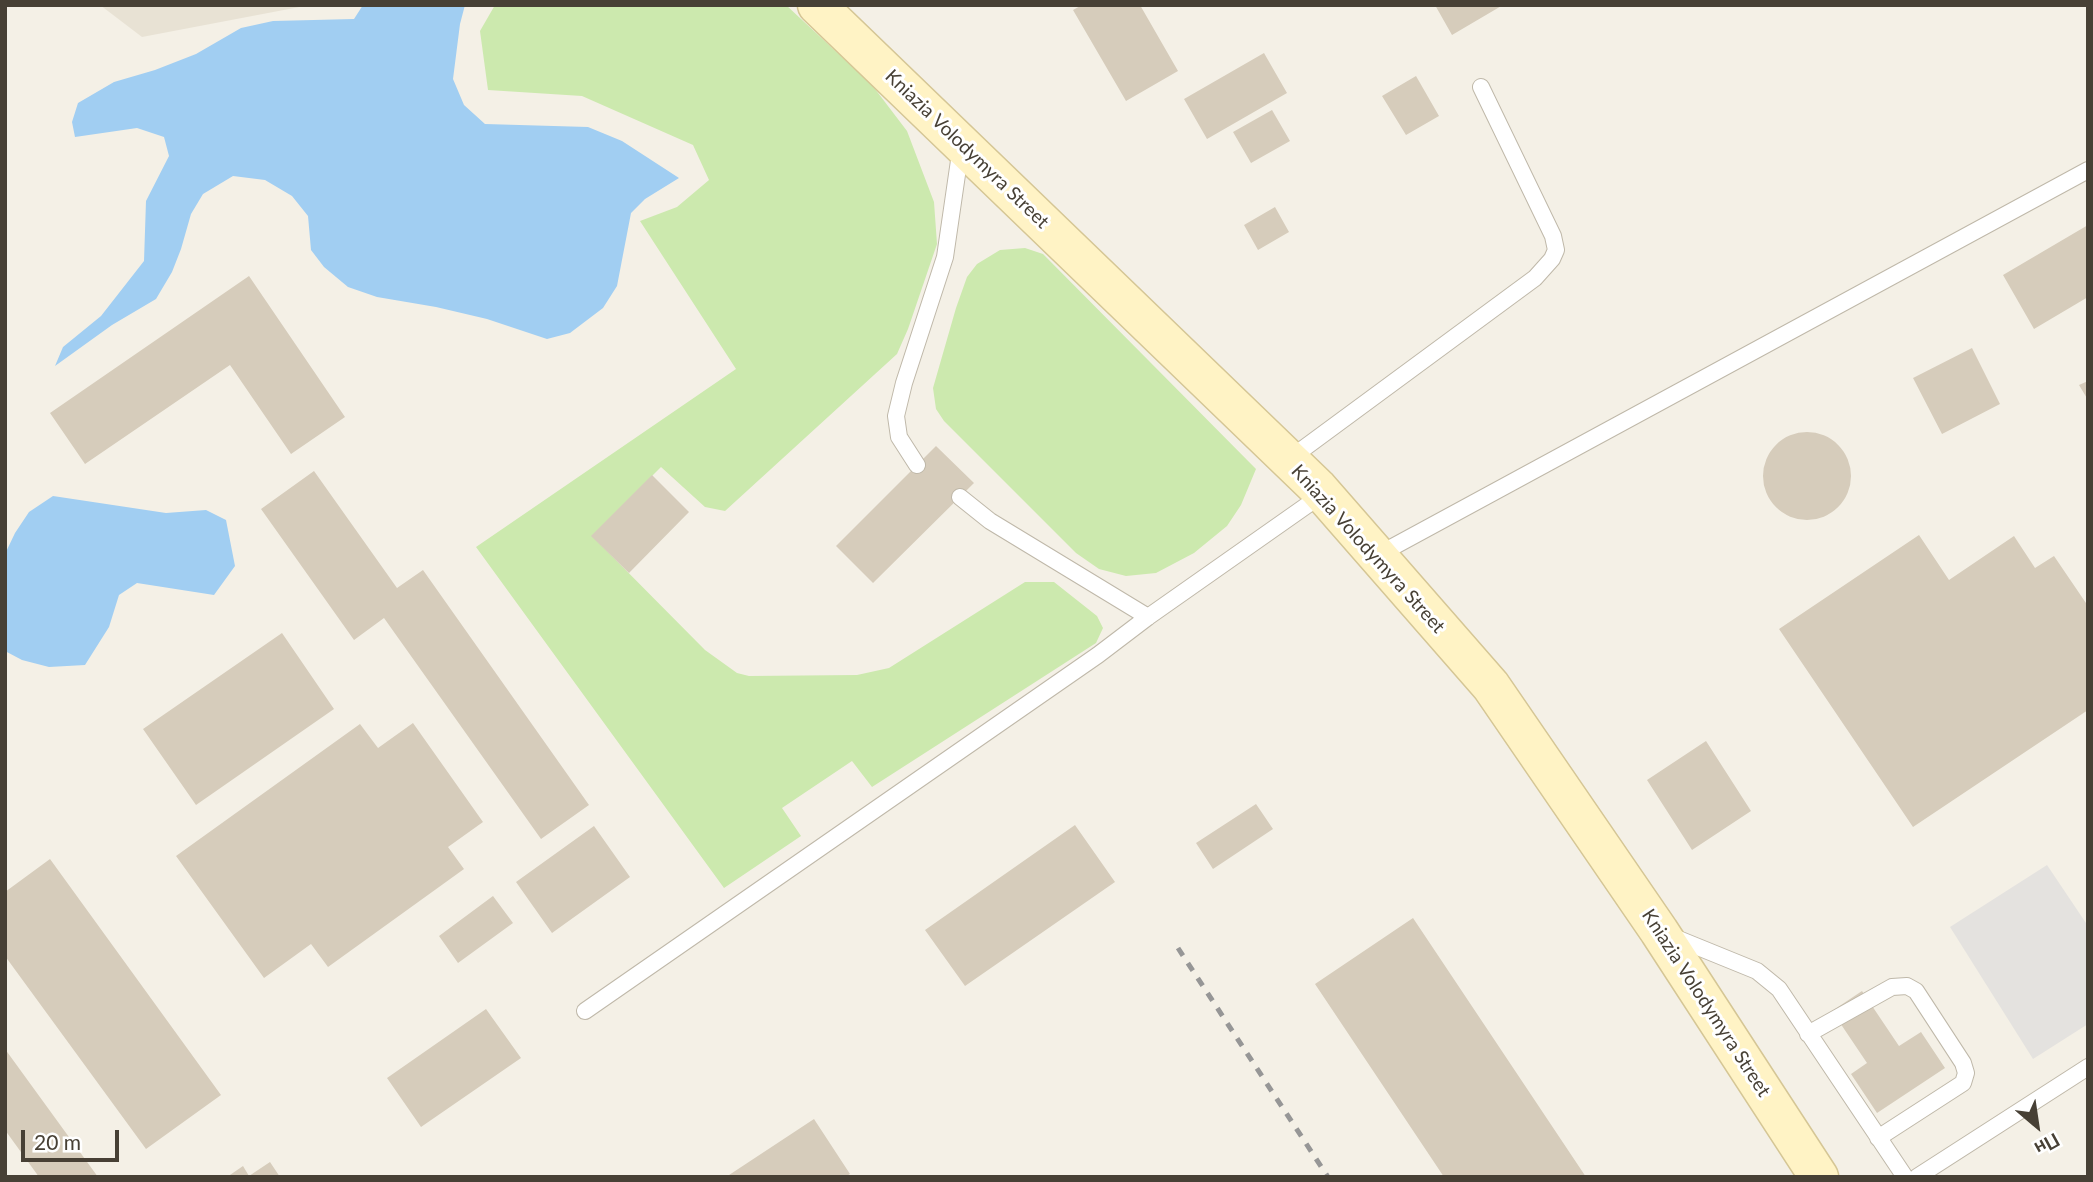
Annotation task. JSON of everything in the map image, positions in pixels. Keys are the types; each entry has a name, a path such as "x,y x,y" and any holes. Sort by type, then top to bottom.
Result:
{"main road":[{"name":"Kniazia Volodymyra Street","path":"817,5 1323,494 1491,686 1659,931 1819,1177"}],"lane":[{"path":"1288,460 1535,278 1552,259 1556,250 1553,236 1481,87"},
{"path":"918,465 900,437 896,416 945,257 962,144"},
{"path":"1376,556 2088,170"},
{"path":"585,1012 1087,663 1323,494"},
{"path":"960,498 990,521 1148,617"},
{"path":"1659,931 1757,971 1779,989 1905,1177"},
{"path":"1808,1034 1892,987 1907,986 1916,991 1963,1063 1966,1073 1963,1083 1878,1138"},
{"path":"1917,1177 2088,1067"}],"shaded area":[{"path":"100,5 310,5 142,37"},
{"path":"2047,865 2088,926 2088,1024 2033,1059 1950,927"}],"green space":[{"path":"495,5 786,5 872,85 907,131 934,202 937,244 897,354 725,511 705,507 661,467 592,536 705,650 737,673 749,676 857,675 889,668 1025,582 1054,582 1097,616 1103,628 1096,643 872,787 852,761 782,808 801,836 724,888 476,547 736,369 640,221 677,207 709,180 693,145 582,96 488,90 480,31"},
{"path":"1025,248 1043,254 1256,469 1241,505 1227,526 1194,553 1156,573 1126,576 1099,569 1076,553 944,421 936,409 933,388 967,277 977,264 1000,250"}],"water":[{"path":"363,5 465,5 453,79 464,105 485,124 588,127 622,141 679,178 645,199 631,213 617,286 603,308 570,333 547,339 487,319 377,297 348,287 324,267 311,250 308,216 292,196 265,180 233,176 203,194 191,214 172,272 156,299 112,325 55,366 63,347 101,316 144,261 146,201 169,156 164,137 137,128 75,137 72,122 78,103 114,82 196,54 241,28 273,21 354,19"},
{"path":"53,496 166,513 206,510 226,520 235,566 214,595 137,583 119,595 109,627 85,665 49,667 22,660 5,651 5,554 29,512"}],"building":[{"path":"1082,5 1140,5 1178,71 1126,101 1073,10"},
{"path":"1435,5 1503,5 1452,35"},
{"path":"1264,53 1287,93 1207,139 1184,99"},
{"path":"1416,76 1439,116 1406,135 1382,96"},
{"path":"1272,110 1290,141 1251,163 1233,132"},
{"path":"1275,207 1289,232 1258,250 1244,225"},
{"path":"2088,225 2088,297 2034,329 2003,275"},
{"path":"249,276 345,417 291,454 230,365 85,464 50,413"},
{"path":"1972,348 2000,404 1942,434 1913,378"},
{"path":"2088,381 2088,400 2079,385"},
{"path":"1807,432 1824,436 1838,445 1847,459 1851,476 1847,493 1838,507 1824,516 1807,520 1790,516 1776,507 1767,493 1763,476 1767,459 1776,445 1790,436"},
{"path":"936,446 974,483 873,583 836,546"},
{"path":"314,471 397,588 423,570 589,805 541,839 384,618 354,640 261,509"},
{"path":"652,475 689,512 629,573 591,536"},
{"path":"1919,535 1949,580 2014,536 2035,568 2054,556 2088,606 2088,710 1913,827 1779,629"},
{"path":"282,633 334,709 196,805 143,729"},
{"path":"413,723 483,822 448,847 464,869 328,967 311,944 264,978 176,856 360,724 378,748"},
{"path":"1706,741 1751,811 1692,850 1647,780"},
{"path":"1256,804 1273,829 1213,869 1196,843"},
{"path":"1075,825 1115,882 965,986 925,930"},
{"path":"594,826 630,877 552,933 516,882"},
{"path":"50,859 221,1095 146,1149 5,956 5,892"},
{"path":"493,896 513,923 458,963 439,936"},
{"path":"1413,918 1586,1177 1444,1177 1315,984"},
{"path":"1862,991 1899,1046 1921,1032 1945,1068 1877,1113 1851,1074 1867,1063 1832,1011"},
{"path":"486,1009 521,1058 421,1127 387,1078"},
{"path":"5,1049 98,1177 39,1177 5,1130"},
{"path":"814,1119 850,1174 845,1177 726,1177"},
{"path":"270,1162 280,1177 227,1177 243,1166 249,1176"}],"railway":[{"path":"1178,948 1328,1177"}]}
